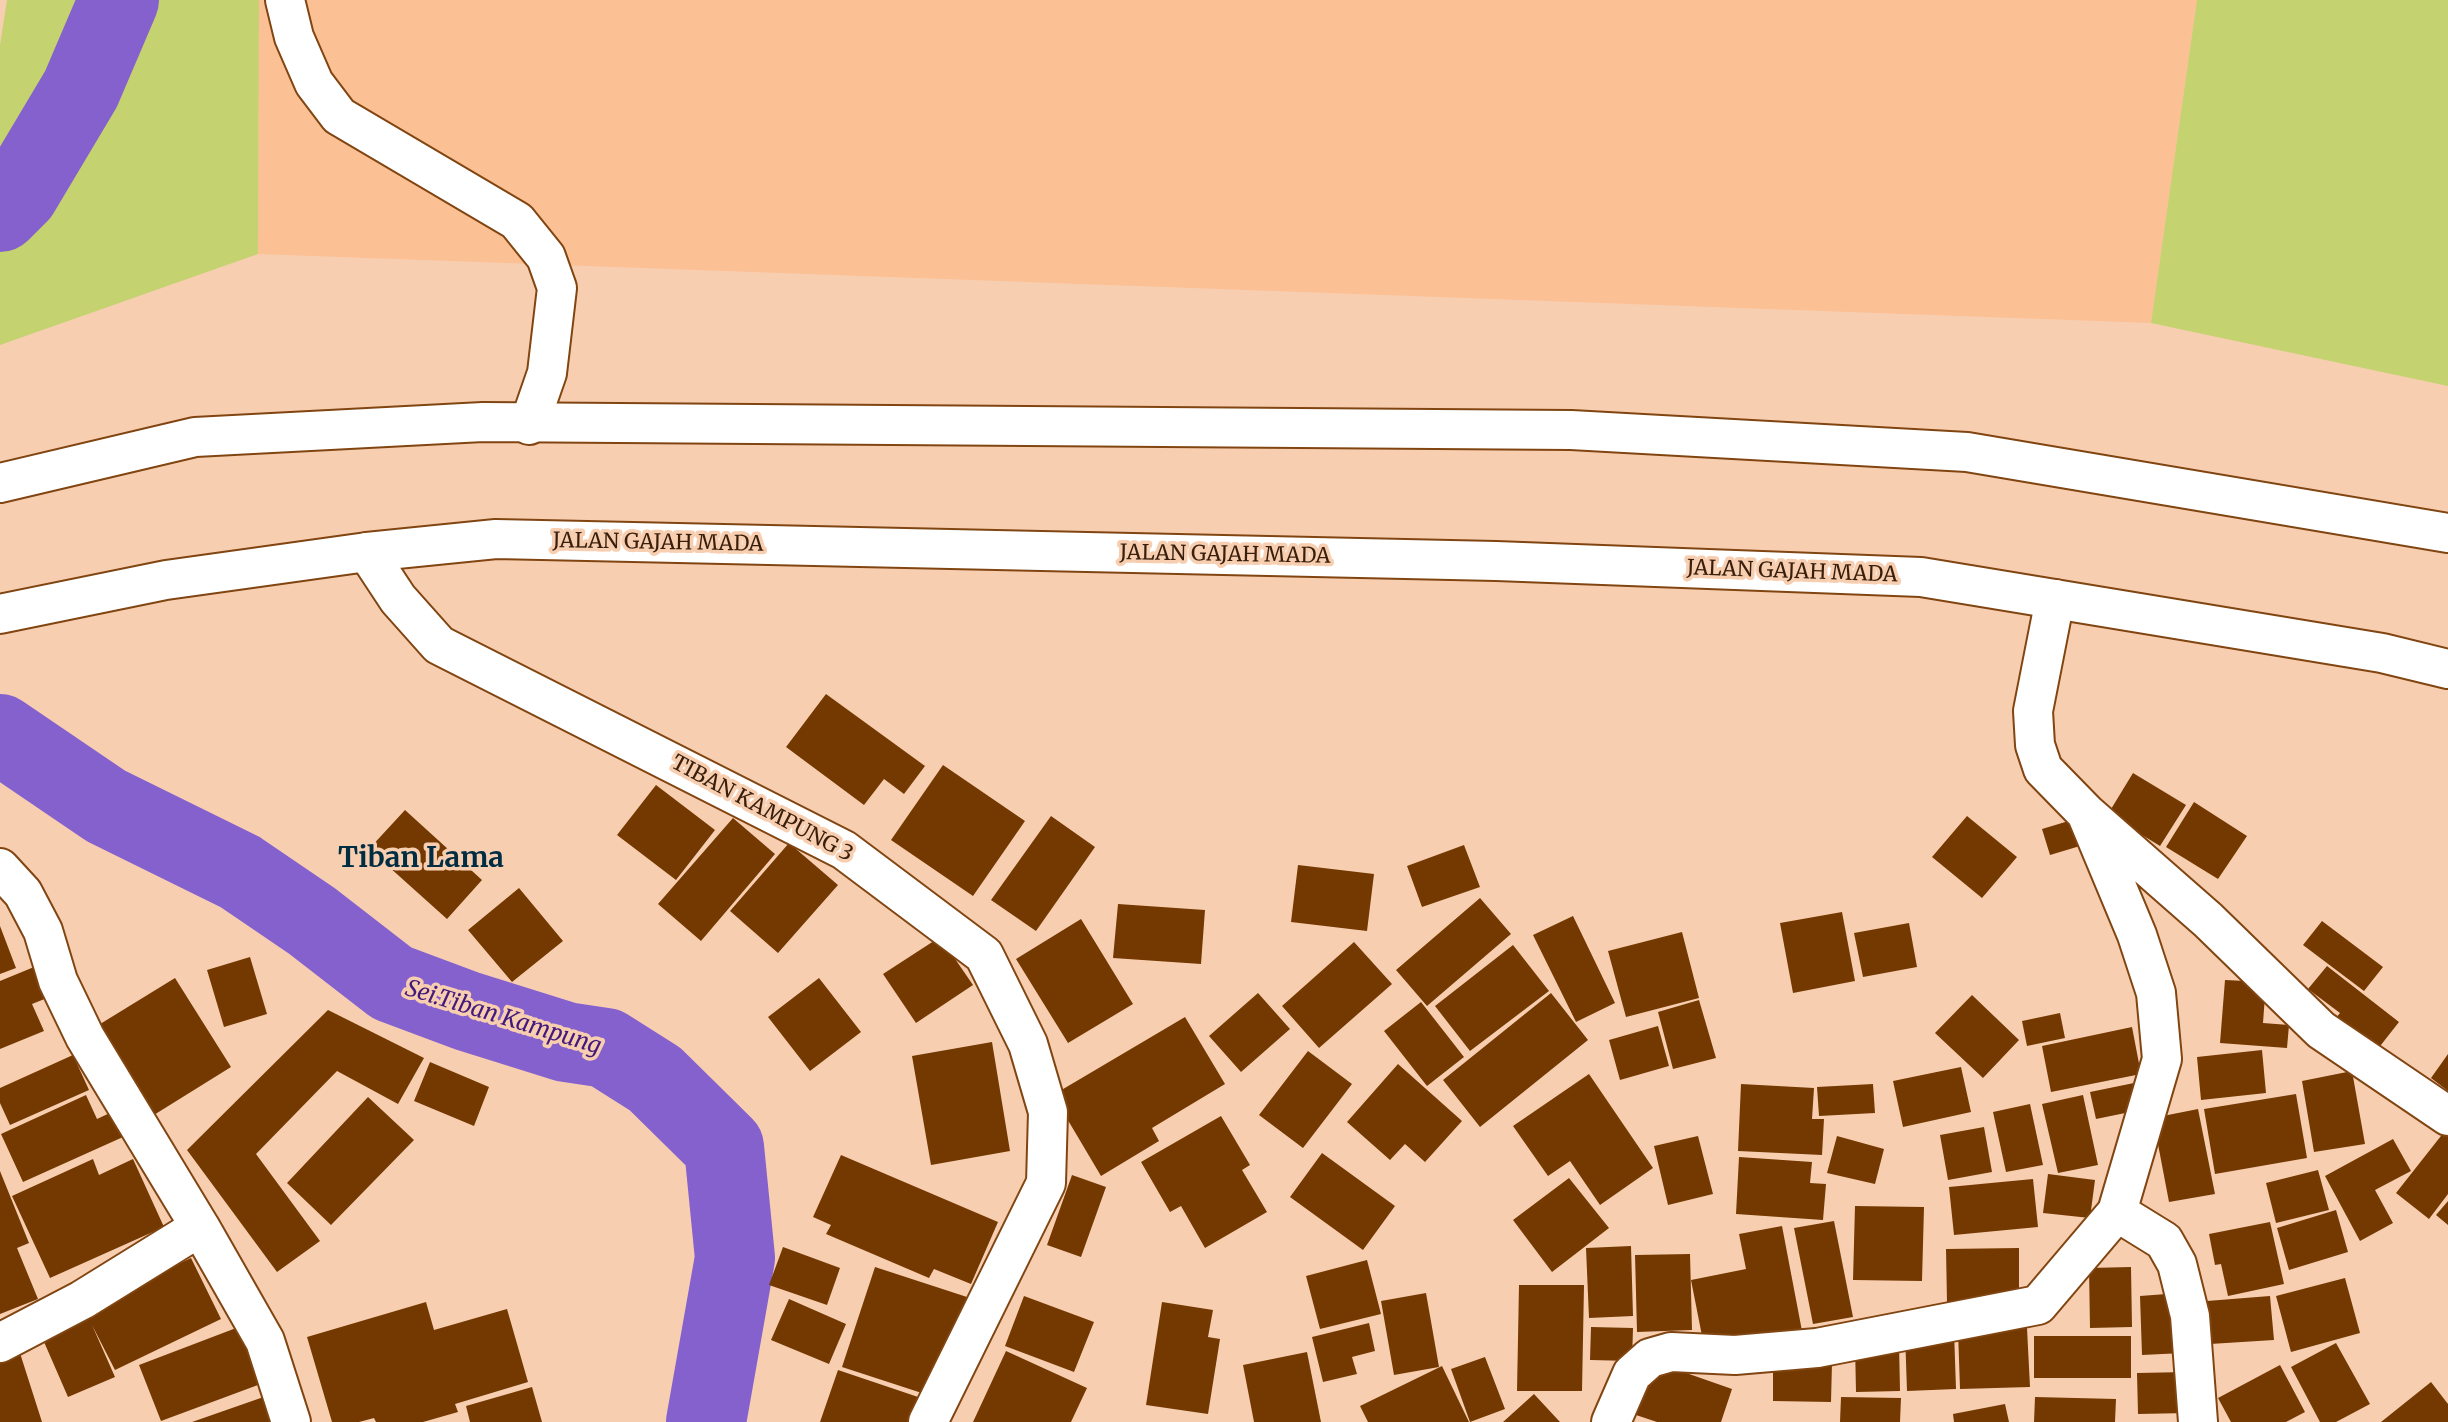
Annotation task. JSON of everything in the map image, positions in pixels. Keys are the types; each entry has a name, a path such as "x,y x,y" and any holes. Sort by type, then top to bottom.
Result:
{"main road":[{"path":"285,0 294,37 313,83 339,116 517,221 547,257 557,288 547,373 529,425"},
{"path":"0,483 195,437 483,422 529,425 923,424 1585,430 1967,452 2448,533"},
{"name":"JALAN GAJAH MADA","path":"0,614 166,580 367,552 496,539 1496,561 1921,577 2382,653 2448,669"},
{"name":"TIBAN KAMPUNG 3","path":"367,552 398,599 439,645 844,850 984,955 1028,1044 1048,1112 1046,1183 928,1422"},
{"path":"2055,599 2034,711 2035,745 2043,769 2085,813 2208,920 2321,1030 2448,1116"},
{"path":"1611,1422 1632,1374 1650,1358 1671,1352 1735,1355 1817,1348 2038,1305 2117,1212 2162,1059 2156,993 2137,935 2085,813"},
{"path":"0,868 23,893 43,931 58,981 85,1037 200,1227 265,1341 290,1422"},
{"path":"2117,1212 2164,1241 2177,1264 2190,1316 2198,1422"},
{"path":"0,1343 82,1300 200,1227"}],"shaded area":[{"path":"259,0 2197,0 2151,323 258,254"}],"green space":[{"path":"7,0 259,0 258,254 0,345 0,45"},
{"path":"2197,0 2448,0 2448,386 2151,323"}],"building":[{"path":"826,694 925,766 904,794 884,779 864,805 786,747"},
{"path":"943,765 1025,821 973,896 891,840"},
{"path":"2133,773 2186,805 2160,846 2108,814"},
{"path":"656,785 715,830 676,880 617,835"},
{"path":"2194,802 2247,836 2218,879 2166,847"},
{"path":"405,810 482,880 447,919 369,849"},
{"path":"1051,816 1095,847 1036,931 991,900"},
{"path":"1967,816 2017,857 1982,898 1932,857"},
{"path":"733,818 775,854 701,941 658,904"},
{"path":"2072,820 2080,846 2050,855 2042,829"},
{"path":"789,843 838,885 778,953 730,911"},
{"path":"1464,845 1480,887 1422,907 1407,866"},
{"path":"1298,865 1374,874 1367,931 1291,922"},
{"path":"519,888 563,941 512,982 468,930"},
{"path":"1480,898 1511,934 1427,1006 1396,970"},
{"path":"1118,904 1205,910 1201,964 1113,958"},
{"path":"1842,912 1855,981 1793,993 1780,923"},
{"path":"1573,916 1615,1003 1576,1022 1533,935"},
{"path":"1081,919 1133,1004 1068,1043 1016,959"},
{"path":"2322,921 2383,967 2364,991 2303,945"},
{"path":"1909,923 1917,967 1863,977 1854,933"},
{"path":"0,926 16,968 0,974"},
{"path":"1682,932 1699,998 1626,1017 1608,951"},
{"path":"940,937 973,985 916,1023 883,974"},
{"path":"1354,942 1392,984 1319,1048 1282,1006"},
{"path":"1513,945 1549,991 1470,1051 1435,1006"},
{"path":"250,957 267,1014 224,1027 207,970"},
{"path":"2327,966 2399,1022 2377,1050 2336,1018 2340,1013 2308,989"},
{"path":"34,967 47,998 32,1004 44,1031 0,1049 0,981"},
{"path":"175,978 231,1067 149,1118 92,1029"},
{"path":"819,978 861,1032 810,1071 768,1017"},
{"path":"2225,980 2266,982 2263,1023 2289,1025 2287,1048 2220,1043"},
{"path":"1258,993 1290,1029 1241,1072 1209,1036"},
{"path":"1551,993 1588,1040 1480,1127 1443,1080"},
{"path":"1972,995 2019,1040 1983,1078 1935,1033"},
{"path":"1699,1000 1716,1058 1673,1069 1658,1012"},
{"path":"1421,1002 1464,1057 1427,1086 1384,1031"},
{"path":"328,1010 424,1058 398,1104 337,1071 256,1154 320,1241 277,1272 187,1150"},
{"path":"2060,1013 2065,1038 2027,1046 2022,1021"},
{"path":"1185,1017 1225,1084 1152,1128 1159,1141 1101,1176 1053,1095"},
{"path":"1658,1026 1669,1066 1620,1080 1609,1040"},
{"path":"2132,1027 2141,1074 2051,1092 2042,1046"},
{"path":"992,1042 1010,1151 931,1165 912,1056"},
{"path":"2262,1050 2266,1093 2201,1100 2197,1057"},
{"path":"1308,1051 1352,1084 1303,1148 1259,1115"},
{"path":"2448,1054 2448,1091 2431,1078"},
{"path":"73,1055 89,1090 10,1125 0,1103 0,1088"},
{"path":"430,1062 489,1087 474,1126 414,1101"},
{"path":"1398,1064 1462,1121 1425,1162 1405,1144 1390,1160 1347,1122"},
{"path":"1961,1067 1971,1112 1903,1127 1893,1081"},
{"path":"2352,1071 2365,1144 2314,1152 2302,1081"},
{"path":"1589,1074 1653,1168 1600,1205 1570,1161 1548,1176 1513,1126"},
{"path":"2134,1083 2140,1110 2096,1119 2090,1092"},
{"path":"1741,1084 1814,1088 1812,1119 1824,1119 1822,1155 1738,1151"},
{"path":"1873,1084 1875,1113 1819,1116 1817,1087"},
{"path":"2296,1094 2307,1158 2215,1174 2204,1109"},
{"path":"86,1095 97,1119 112,1112 123,1137 23,1182 1,1134"},
{"path":"2083,1095 2098,1165 2058,1173 2042,1104"},
{"path":"368,1097 414,1140 331,1225 287,1183"},
{"path":"2030,1104 2043,1165 2006,1172 1993,1112"},
{"path":"2198,1109 2215,1194 2169,1202 2153,1118"},
{"path":"1221,1116 1250,1165 1242,1170 1267,1212 1205,1248 1181,1206 1170,1212 1141,1162"},
{"path":"1984,1127 1992,1172 1948,1180 1940,1135"},
{"path":"2448,1127 2448,1194 2429,1219 2396,1193"},
{"path":"1698,1136 1713,1194 1668,1205 1654,1146"},
{"path":"1837,1136 1884,1149 1875,1184 1827,1173"},
{"path":"2393,1139 2411,1171 2375,1190 2393,1223 2360,1241 2325,1176"},
{"path":"1322,1153 1395,1206 1363,1250 1290,1197"},
{"path":"841,1155 998,1222 971,1284 934,1269 929,1278 826,1234 831,1225 813,1217"},
{"path":"1739,1157 1812,1162 1810,1183 1826,1184 1823,1220 1736,1214"},
{"path":"93,1159 99,1175 133,1159 164,1227 50,1278 12,1196"},
{"path":"2318,1170 2329,1210 2276,1223 2266,1183"},
{"path":"0,1171 29,1243 17,1248 38,1299 0,1314"},
{"path":"2048,1174 2095,1180 2090,1218 2043,1213"},
{"path":"1072,1175 1106,1187 1081,1257 1047,1245"},
{"path":"1569,1178 1609,1228 1552,1272 1513,1220"},
{"path":"2033,1179 2038,1227 1954,1235 1949,1187"},
{"path":"2448,1201 2448,1225 2436,1215"},
{"path":"1855,1206 1924,1207 1922,1281 1853,1280"},
{"path":"2336,1210 2348,1252 2289,1270 2277,1228"},
{"path":"1834,1221 1853,1317 1813,1324 1794,1228"},
{"path":"2270,1222 2284,1284 2228,1296 2221,1264 2215,1265 2209,1234"},
{"path":"1782,1226 1802,1331 1705,1351 1691,1280 1746,1269 1739,1234"},
{"path":"1631,1246 1633,1316 1589,1318 1586,1248"},
{"path":"783,1247 840,1268 827,1305 769,1285"},
{"path":"2019,1248 2019,1302 1947,1303 1946,1249"},
{"path":"1690,1254 1692,1330 1637,1332 1635,1255"},
{"path":"191,1258 221,1319 115,1370 92,1325 115,1377 68,1397 41,1335 85,1309"},
{"path":"1367,1260 1381,1314 1320,1329 1306,1276"},
{"path":"875,1267 967,1297 934,1397 842,1367"},
{"path":"2131,1267 2132,1327 2090,1328 2089,1268"},
{"path":"2345,1278 2360,1333 2291,1352 2276,1296"},
{"path":"1519,1285 1584,1285 1582,1391 1517,1391"},
{"path":"1426,1293 1439,1367 1394,1375 1381,1301"},
{"path":"2180,1293 2183,1353 2142,1355 2140,1296"},
{"path":"1024,1296 1094,1322 1074,1372 1005,1346"},
{"path":"2270,1296 2274,1340 2210,1344 2207,1301"},
{"path":"789,1299 846,1324 829,1364 771,1340"},
{"path":"426,1302 434,1330 507,1309 528,1382 455,1404 458,1412 423,1422 376,1422 374,1418 359,1422 332,1422 307,1337"},
{"path":"1162,1302 1213,1310 1208,1337 1220,1339 1208,1414 1146,1405"},
{"path":"1369,1323 1375,1351 1352,1357 1357,1374 1323,1382 1312,1337"},
{"path":"244,1325 266,1382 161,1421 139,1365"},
{"path":"1591,1327 1633,1328 1632,1361 1590,1360"},
{"path":"2027,1328 2030,1387 1960,1389 1958,1330"},
{"path":"1954,1331 1956,1389 1907,1391 1905,1333"},
{"path":"2034,1336 2131,1336 2131,1378 2034,1378"},
{"path":"1899,1343 1900,1391 1856,1392 1855,1344"},
{"path":"2336,1343 2370,1404 2336,1422 2320,1422 2291,1367"},
{"path":"19,1350 42,1422 0,1422 0,1356"},
{"path":"1006,1351 1087,1388 1071,1422 973,1422"},
{"path":"1307,1352 1321,1422 1254,1422 1243,1365"},
{"path":"1485,1357 1505,1409 1470,1422 1451,1369"},
{"path":"1652,1361 1732,1389 1721,1422 1657,1422 1633,1414"},
{"path":"1773,1362 1832,1363 1831,1402 1773,1401"},
{"path":"2280,1365 2305,1412 2286,1422 2231,1422 2218,1398"},
{"path":"1442,1366 1469,1422 1368,1422 1360,1406"},
{"path":"838,1370 924,1399 916,1422 820,1422"},
{"path":"2188,1372 2188,1413 2138,1414 2137,1373"},
{"path":"2431,1382 2448,1404 2448,1422 2381,1422"},
{"path":"532,1387 542,1422 470,1422 466,1406"},
{"path":"275,1393 285,1422 192,1422"},
{"path":"1534,1394 1560,1422 1503,1422"},
{"path":"1841,1397 1901,1398 1900,1422 1840,1422"},
{"path":"2035,1397 2116,1399 2115,1422 2034,1422"},
{"path":"2005,1404 2009,1422 1954,1422 1953,1414"}],"waterway":[{"name":"Sei.Tiban Kampung","path":"0,212 19,193 81,89 119,0"},
{"name":"Sei.Tiban Kampung","path":"0,734 106,806 240,872 312,921 392,983 467,1011 566,1042 606,1048 655,1079 724,1147 735,1258 706,1422"}],"district":[{"name":"Tiban Lama","path":"421,859"}]}
